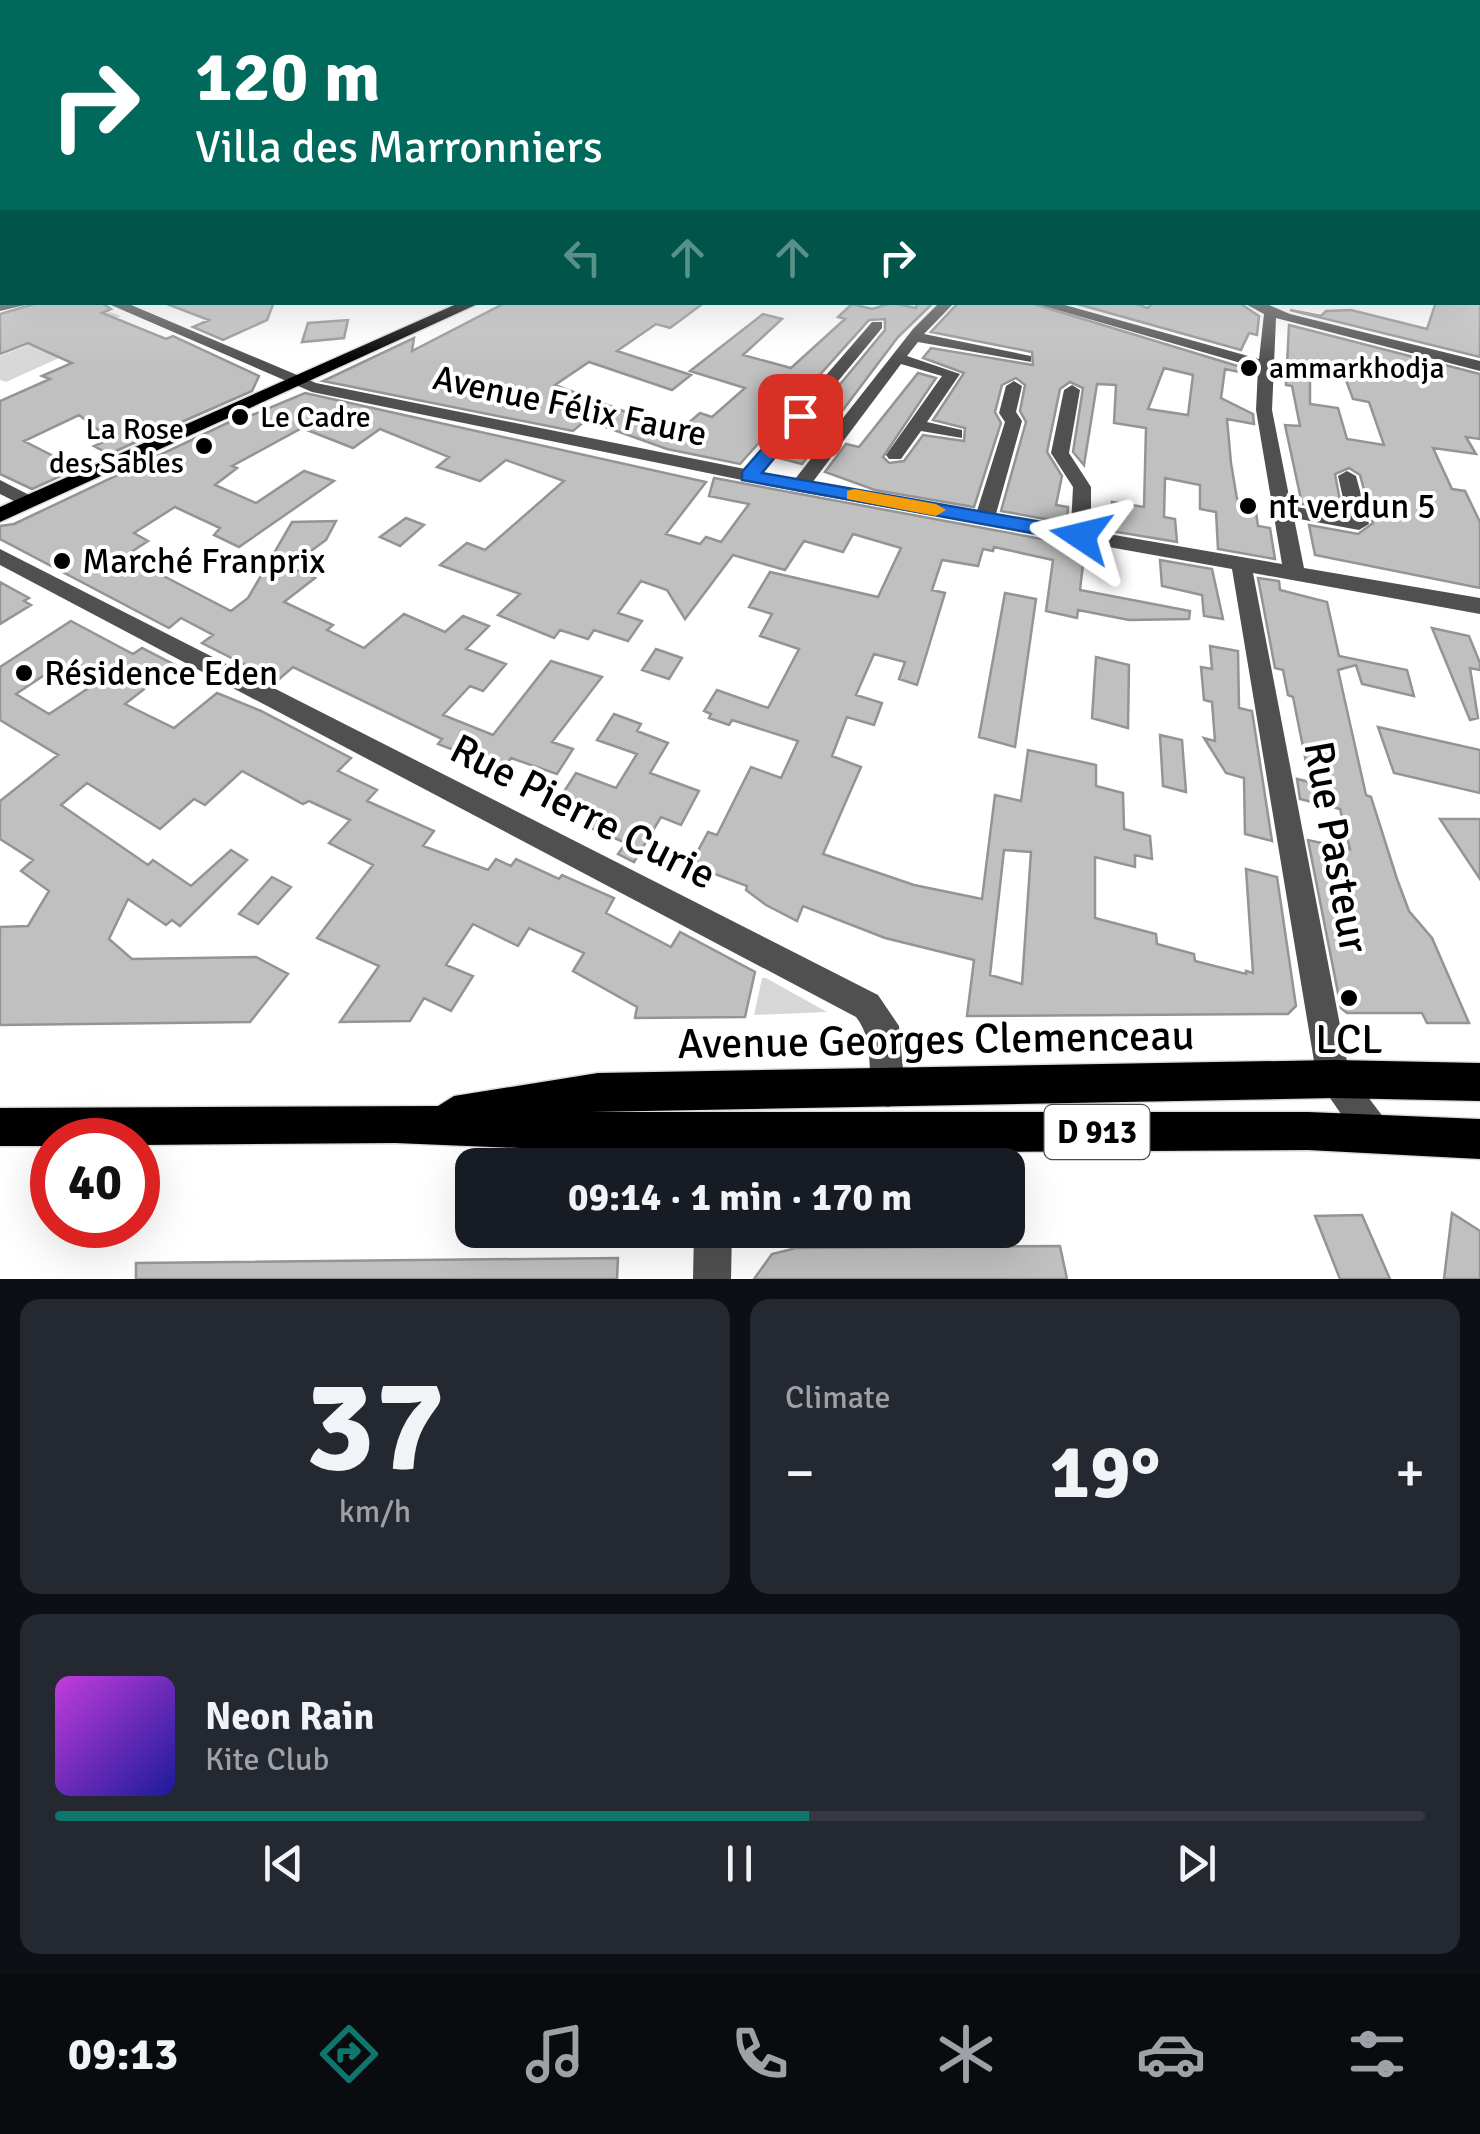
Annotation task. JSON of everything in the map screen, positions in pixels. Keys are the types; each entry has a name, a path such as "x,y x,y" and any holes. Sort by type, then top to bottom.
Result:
{"main road":[{"path":"0,515 468,305"},
{"name":"Avenue Georges Clemenceau","path":"395,1124 598,1092 888,1090 1334,1078 1480,1082"},
{"name":"Avenue Georges Clemenceau","path":"0,1127 395,1124 701,1148"},
{"name":"Avenue Georges Clemenceau","path":"758,1148 1375,1134 1480,1139"}],"street":[{"name":"Avenue Félix Faure","path":"118,305 298,382 800,486 1480,606"},
{"path":"800,486 946,305"},
{"path":"1048,305 1265,365"},
{"path":"1256,305 1480,366"},
{"path":"1274,313 1269,317 1264,410 1294,572"},
{"path":"749,476 877,325"},
{"path":"918,337 1026,359"},
{"path":"901,359 974,377"},
{"path":"896,455 951,380 948,372"},
{"path":"985,518 1014,421 1007,413 1014,386"},
{"path":"1072,390 1060,453 1082,487 1081,536"},
{"path":"919,425 956,434"},
{"path":"1282,510 1359,524 1347,476"},
{"path":"0,486 28,502"},
{"name":"Rue Pierre Curie","path":"0,556 867,1006 883,1026 888,1090"},
{"name":"Rue Pasteur","path":"1241,564 1334,1078 1375,1134"},
{"path":"712,1279 713,1248"}],"shaded area":[{"path":"110,312 121,316 40,348 59,358 6,382 0,380 0,356"},
{"path":"762,978 766,978 827,1012 754,1015"}],"building":[{"path":"31,305 105,305 111,309 102,313 166,339 173,336 259,376 252,391 109,454 94,446 110,439 79,415 24,441 63,461 50,468 63,475 32,489 0,474 0,401 50,379 42,376 72,363 28,343 0,354 0,314"},
{"path":"170,305 273,305 267,320 223,340 193,327 209,320"},
{"path":"501,305 701,305 670,328 656,324 617,351 691,375 672,390 589,362 555,385 678,432 700,413 712,417 745,388 690,371 763,314 782,319 743,355 791,368 845,319 838,317 851,305 872,309 885,305 931,305 898,337 802,464 779,458 885,330 885,319 869,320 740,464 667,449 586,420 573,431 323,381 414,338 412,351"},
{"path":"956,305 1037,305 1254,371 1254,375 1225,369 1221,398 1253,414 1254,424 1227,419 1231,463 1237,499 1255,505 1258,526 1270,528 1275,559 1218,549 1216,512 1200,509 1200,485 1165,478 1164,517 1175,519 1177,542 1111,531 1112,502 1144,507 1146,428 1114,423 1116,385 1097,384 1084,465 1073,452 1083,388 1070,382 1060,389 1047,452 1062,476 1056,505 1068,507 1067,523 1001,511 1026,422 1020,411 1025,385 1016,378 1002,385 995,412 1001,423 974,507 875,490 825,472 846,444 859,447 918,373 936,378 883,457 889,463 904,461 923,435 964,441 965,428 933,420 964,373 923,358 931,348 1033,365 1032,352 931,332","holes":["1164,368 1193,375 1188,415 1148,409"]},
{"path":"1081,305 1242,305 1259,316 1257,335 1249,333 1241,350"},
{"path":"1435,305 1480,305 1480,357 1290,310 1321,316 1326,311 1351,310 1427,329"},
{"path":"348,320 344,338 302,342 308,323"},
{"path":"1289,325 1480,374 1480,439 1466,437 1476,454 1433,448 1452,489 1465,491 1480,522 1480,588 1315,555 1309,525 1358,534 1373,523 1360,475 1349,468 1335,474 1342,511 1302,504 1285,425 1300,426 1292,386 1286,385","holes":["1310,366 1343,372 1353,399 1369,402 1384,445 1347,439 1338,408 1310,404"]},
{"path":"305,393 706,482 666,534 700,544 706,537 721,542 749,504 709,496 714,478 1085,547 1080,590 1190,611 1189,619 1129,620 1078,610 1077,618 1046,611 1053,560 994,547 993,551 983,549 978,566 942,560 932,590 945,593 917,685 899,679 905,662 874,654 856,695 882,703 874,725 847,717 832,756 861,767 823,854 914,885 982,899 995,795 1021,801 1028,750 1096,765 1096,786 1123,793 1124,829 1150,836 1152,859 1135,855 1135,867 1095,857 1095,918 1156,934 1157,944 1194,954 1195,961 1253,973 1246,869 1277,877 1296,1006 1288,1014 967,1016 974,960 885,938 803,906 797,921 766,905 746,890 747,886 710,872 705,882 685,875 708,832 717,835 751,767 781,778 798,741 732,720 729,725 709,718 711,714 704,711 717,690 768,708 799,649 760,636 772,614 749,607 770,572 878,597 901,548 853,534 843,552 804,541 785,570 733,555 685,619 667,590 641,581 618,613 642,621 628,641 594,630 588,639 560,630 554,638 498,615 520,594 440,565 467,543 485,550 564,481 506,460 480,481 437,467 449,457 380,429 353,448 302,428 232,466 237,468 215,485 256,503 304,471 334,481 239,547 214,535 220,528 175,507 134,533 148,541 125,556 231,611 248,598 292,522 336,521 326,540 289,567 315,578 284,602 333,625 327,630 364,648 404,614 445,632 463,616 489,626 466,649 506,664 483,691 470,686 443,715 493,735 551,661 602,677 552,742 573,749 557,774 511,758 505,766 490,760 487,763 438,744 442,739 293,667 277,681 202,643 213,635 181,618 169,628 0,539 0,526 14,524 240,417 238,421","holes":["1004,850 1031,852 1022,984 990,975"]},
{"path":"406,518 424,525 400,546 380,537"},
{"path":"1160,560 1212,569 1223,619 1204,616 1202,595 1162,586"},
{"path":"1258,578 1279,581 1280,590 1327,602 1339,656 1407,670 1414,696 1362,684 1356,665 1338,670 1366,795 1371,797 1397,879 1409,911 1432,938 1469,1023 1427,1023 1422,1013 1347,1013 1341,1008 1308,840 1350,849 1340,809 1300,799 1297,779 1310,782 1293,697 1288,695 1283,670 1275,668"},
{"path":"0,582 29,598 24,601 31,605 0,624"},
{"path":"1005,593 1036,599 1015,747 979,737"},
{"path":"71,621 133,654 142,648 175,665 125,704 174,728 217,693 261,711 351,758 338,771 377,790 367,801 434,831 423,846 488,870 496,859 511,866 516,859 559,879 562,875 614,898 606,913 671,947 680,932 755,972 745,1017 635,1018 637,1007 573,971 584,953 529,928 518,946 473,924 446,965 473,976 451,1011 424,998 410,1021 340,1022 379,966 317,938 373,865 329,843 350,820 309,801 303,804 242,771 205,805 194,799 160,829 87,783 61,805 148,865 153,860 191,886 231,850 247,860 180,926 172,920 166,925 128,899 109,939 132,959 256,957 288,974 250,1022 0,1025 0,927 28,926 49,891 21,871 33,860 0,839 0,801 58,755 0,720 0,667","holes":["55,668 90,687 49,714 16,694"]},
{"path":"1432,628 1469,636 1480,663 1480,670 1470,668 1478,718 1470,720"},
{"path":"1210,646 1238,651 1239,708 1252,711 1272,841 1245,834 1244,778 1226,773 1204,738 1215,741 1212,702 1204,700 1201,667 1212,669"},
{"path":"656,649 682,658 669,679 642,670"},
{"path":"1096,657 1129,665 1128,728 1092,718"},
{"path":"614,714 641,724 637,731 668,743 650,773 699,791 681,825 661,817 634,862 618,854 626,843 591,828 598,817 558,801 576,773 616,788 637,754 597,740"},
{"path":"1378,727 1480,750 1480,793 1394,773"},
{"path":"1160,735 1182,740 1186,792 1163,786"},
{"path":"1440,819 1480,819 1480,879"},
{"path":"272,877 291,887 258,924 239,914"},
{"path":"1452,1213 1480,1231 1480,1279 1444,1279"},
{"path":"1362,1215 1390,1279 1340,1279 1315,1216"},
{"path":"1060,1246 1067,1279 754,1279 772,1254 796,1248"},
{"path":"618,1258 617,1279 136,1279 136,1263"}],"slow traffic":[{"path":"854,495 936,510"}],"place":[{"name":"ammarkhodja","path":"1249,368"},
{"name":"Le Cadre","path":"240,417"},
{"name":"La Rose des Sables","path":"204,446"},
{"name":"nt verdun 5","path":"1248,506"},
{"name":"Marché Franprix","path":"62,561"},
{"name":"Résidence Eden","path":"24,673"},
{"name":"LCL","path":"1349,998"}],"route":[{"path":"800,416 749,476 1081,536"}]}
